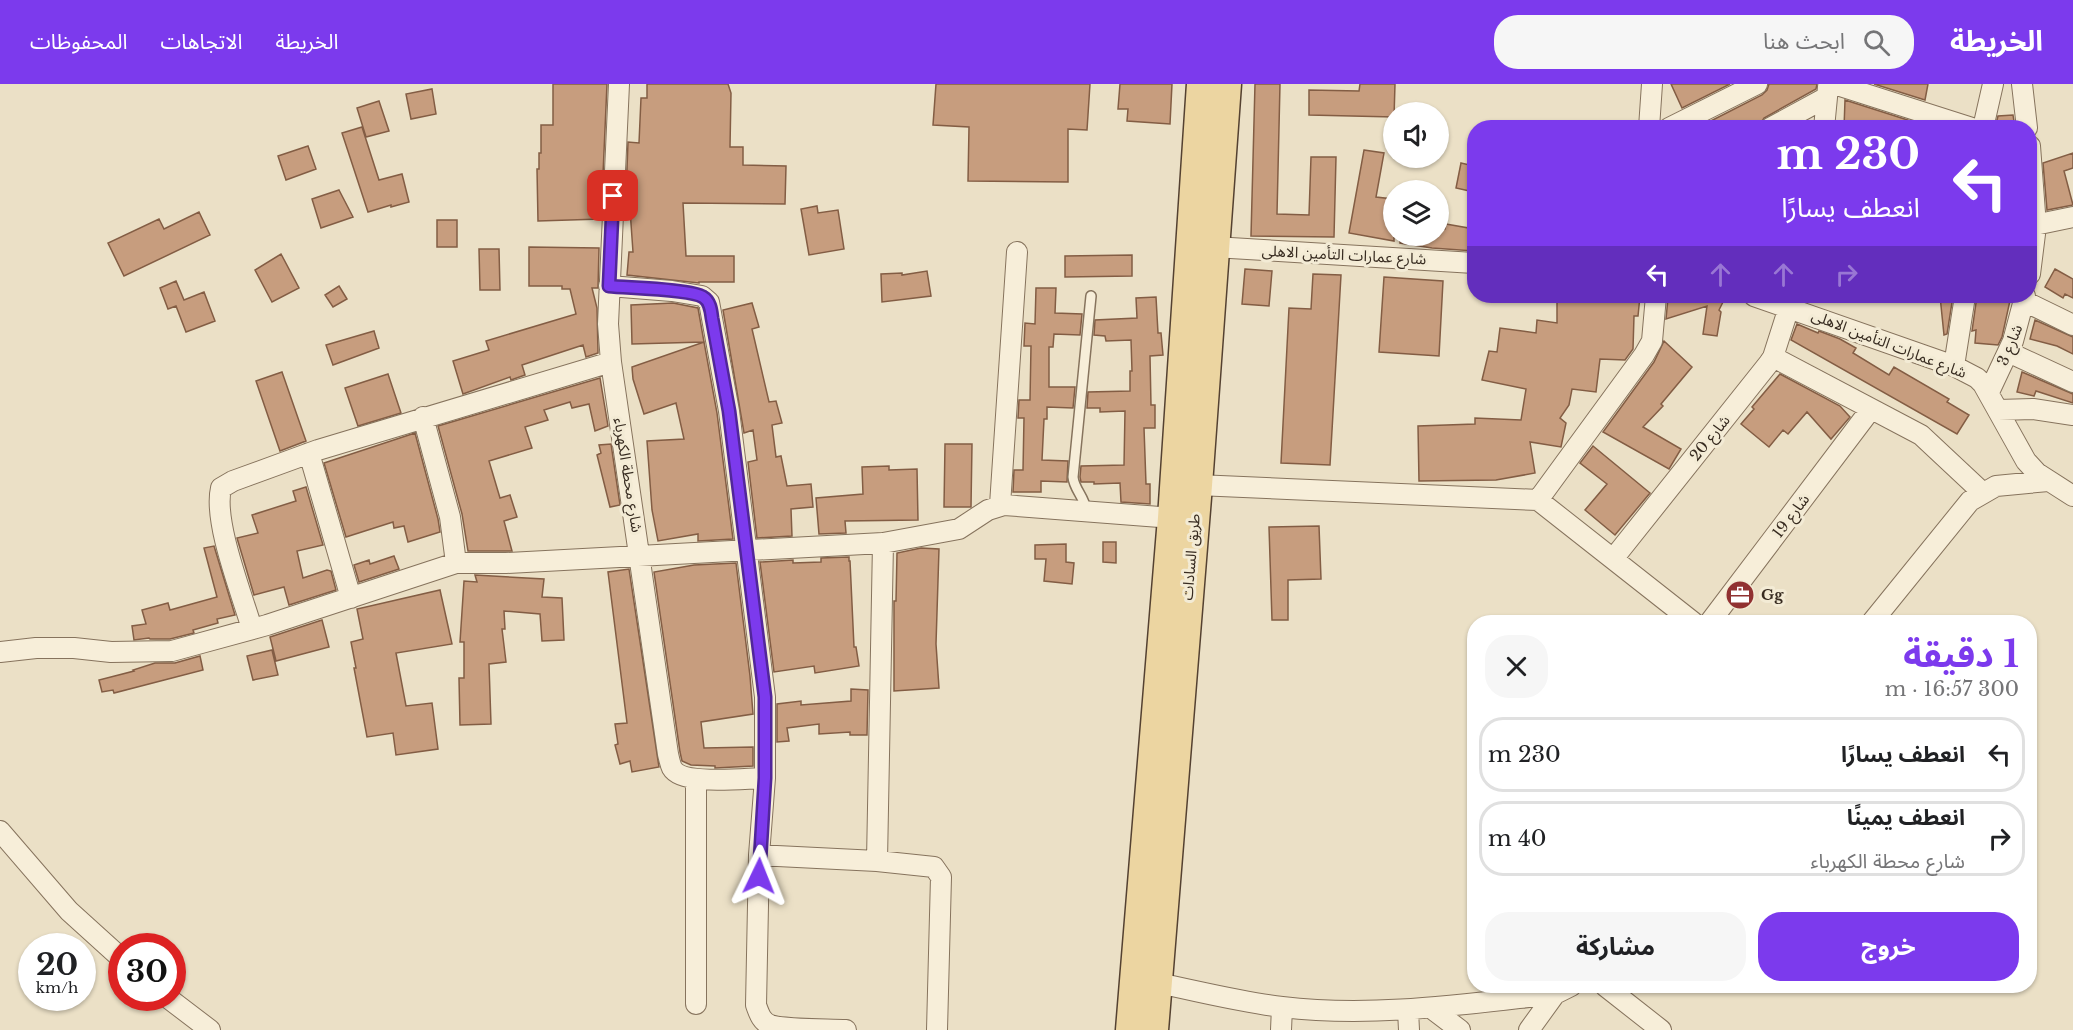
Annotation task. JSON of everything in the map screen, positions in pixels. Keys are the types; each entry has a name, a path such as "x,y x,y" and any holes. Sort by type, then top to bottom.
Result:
{"main road":[{"name":"طريق السادات","path":"1153,1030 1157,982 1160,797 1173,518 1202,84"},
{"name":"طريق السادات","path":"1131,1030 1197,485 1226,84"}],"street":[{"name":"شارع محطة الكهرباء","path":"619,84 609,286 608,324 611,362 672,768 681,776 696,779"},
{"path":"1685,120 1757,84"},
{"path":"1985,120 1993,84"},
{"path":"2022,84 2026,120"},
{"path":"1650,120 1654,85"},
{"path":"1825,120 1830,88"},
{"path":"1782,120 1830,88 1944,120"},
{"path":"2037,225 2073,217"},
{"name":"شارع عمارات التأمين الاهلى","path":"1214,247 1467,263"},
{"path":"1000,505 1017,252"},
{"path":"609,286 692,294 702,296 709,302 729,411 765,697 765,778 759,855 756,1005 761,1018 768,1024 782,1027 846,1030"},
{"path":"1538,500 1644,355 1652,341 1655,303"},
{"name":"شارع عمارات التأمين الاهلى","path":"1776,303 1954,366 1977,378 1993,401 2026,461 2048,482 2073,496"},
{"path":"1954,366 1964,303"},
{"name":"شارع 3","path":"1993,401 2018,328 2024,303"},
{"path":"2034,303 2073,325"},
{"name":"شارع 20","path":"1613,559 1773,357 1789,307"},
{"path":"2008,352 2073,382"},
{"path":"1773,357 1921,435 1983,493"},
{"path":"252,629 225,537 219,497 221,488 233,481 309,453 611,362"},
{"path":"1993,401 2073,415"},
{"name":"شارع 19","path":"1715,615 1871,409"},
{"path":"423,417 450,517 456,563"},
{"path":"309,453 351,598"},
{"path":"1878,615 1970,501 1996,486 2048,482"},
{"path":"1197,485 1538,500 1684,615"},
{"path":"0,652 36,648 74,648 111,652 172,651 252,629 456,563 883,543 959,528 1000,505 1173,518"},
{"path":"877,861 883,543"},
{"path":"696,1004 696,779 765,778"},
{"path":"0,831 69,910 108,946"},
{"path":"759,855 877,861 934,867 941,877 937,1030"},
{"path":"1157,982 1282,1007 1352,1011 1408,1020 1431,1008 1541,993"},
{"path":"1529,1030 1560,993"},
{"path":"1614,993 1661,1030"},
{"path":"1281,1030 1282,1007"},
{"path":"1431,1008 1460,1030"},
{"path":"185,1011 210,1030"}],"lane":[{"path":"1086,513 1085,502 1073,477 1091,296"}],"building":[{"path":"553,84 607,84 601,219 538,221 537,169 539,169 539,153 541,153 541,125 553,125"},
{"path":"647,84 728,84 731,93 730,147 743,147 743,165 786,166 785,204 683,203 686,256 734,256 734,282 699,283 627,275 629,252 633,252 629,195 626,195 628,142 639,143 641,98 647,98"},
{"path":"936,84 1090,84 1087,130 1068,129 1068,182 968,181 969,127 933,125"},
{"path":"1120,84 1172,84 1170,124 1127,121 1128,109 1118,109"},
{"path":"1255,84 1280,84 1277,214 1309,215 1311,157 1336,157 1334,237 1251,236"},
{"path":"1360,84 1395,84 1394,102 1383,102 1383,117 1309,115 1309,90 1359,91"},
{"path":"1671,84 1730,84 1682,108"},
{"path":"1769,84 1817,84 1816,89 1763,120 1713,120 1762,95"},
{"path":"1874,84 1928,84 1925,100"},
{"path":"432,89 436,114 411,119 406,94"},
{"path":"1845,100 1908,120 1844,120"},
{"path":"379,101 389,131 366,137 357,108"},
{"path":"2013,115 2014,120 1997,120 1998,116"},
{"path":"362,127 379,180 402,174 409,202 368,212 342,133"},
{"path":"308,146 316,169 286,180 278,156"},
{"path":"1364,150 1383,153 1376,197 1383,198 1383,239 1349,233"},
{"path":"2073,153 2073,168 2064,171 2073,205 2047,210 2043,163"},
{"path":"1461,163 1467,164 1467,190 1456,188"},
{"path":"339,190 353,217 321,228 312,199"},
{"path":"817,206 818,213 838,210 844,249 809,255 801,209"},
{"path":"199,212 210,235 124,276 108,243 159,219 164,229"},
{"path":"437,220 457,220 457,247 437,247"},
{"path":"1449,225 1467,228 1467,250 1419,246 1449,246"},
{"path":"529,247 599,248 598,288 592,288 597,308 598,353 586,357 583,345 522,365 525,375 511,380 510,377 463,394 453,361 489,350 486,341 576,314 570,289 562,289 562,286 529,286"},
{"path":"479,249 499,249 500,290 480,290"},
{"path":"281,254 299,288 272,302 255,270"},
{"path":"1132,255 1132,276 1065,277 1065,256"},
{"path":"1245,269 1272,271 1269,306 1242,304"},
{"path":"2055,269 2073,279 2073,298 2065,294 2063,298 2045,287"},
{"path":"927,271 931,296 882,302 881,274 902,273 902,275"},
{"path":"1313,274 1341,275 1330,465 1281,463 1289,308 1311,309"},
{"path":"1384,277 1443,281 1439,356 1379,352"},
{"path":"176,281 184,300 204,292 215,321 186,332 176,306 168,309 160,288"},
{"path":"339,286 347,299 333,307 325,295"},
{"path":"1036,288 1056,288 1055,313 1082,314 1080,335 1054,334 1053,347 1049,347 1049,387 1075,387 1073,408 1047,407 1047,419 1044,419 1042,460 1068,461 1067,482 1041,481 1041,492 1013,492 1014,470 1023,470 1024,418 1018,418 1019,400 1030,400 1031,346 1024,346 1025,323 1035,324"},
{"path":"1156,297 1158,333 1161,333 1163,355 1150,356 1151,405 1155,405 1155,428 1144,428 1146,484 1150,484 1150,504 1121,502 1120,483 1094,484 1094,482 1081,482 1080,477 1081,466 1124,465 1125,411 1100,412 1100,408 1087,408 1088,392 1130,391 1131,340 1106,341 1105,336 1094,335 1095,320 1137,318 1136,298"},
{"path":"673,303 698,308 704,342 632,344 631,305"},
{"path":"752,303 759,327 752,329 769,402 776,401 782,423 772,425 776,457 781,456 787,486 811,484 813,507 791,509 792,536 757,538 748,462 757,460 753,430 744,433 723,310"},
{"path":"1557,303 1639,303 1638,316 1634,316 1633,349 1625,360 1600,359 1596,392 1572,389 1569,405 1560,418 1566,423 1561,447 1530,442 1535,473 1496,480 1419,481 1418,426 1475,424 1475,418 1521,420 1526,389 1482,380 1489,351 1497,352 1500,328 1536,333 1537,320 1557,323"},
{"path":"1668,303 1722,303 1719,310 1721,312 1717,336 1703,334 1707,306 1666,319"},
{"path":"1941,303 1952,303 1947,334 1944,335"},
{"path":"1976,303 2009,303 1998,345 1975,343 1976,330 1972,331"},
{"path":"2035,320 2073,337 2073,354 2057,346 2030,339"},
{"path":"1797,324 1840,339 1856,348 1853,353 1889,375 1894,367 1949,399 1947,402 1969,415 1957,434 1791,340"},
{"path":"374,331 379,348 333,365 326,345"},
{"path":"1664,341 1692,367 1661,404 1663,406 1643,427 1681,449 1669,469 1603,432 1654,362"},
{"path":"704,342 717,413 733,539 698,541 698,534 658,541 652,510 647,441 684,439 676,403 644,414 633,379 632,367"},
{"path":"282,372 306,441 280,451 256,381"},
{"path":"2022,372 2073,394 2073,403 2036,391 2034,396 2017,392"},
{"path":"388,374 401,413 358,426 345,388"},
{"path":"1780,374 1840,406 1850,417 1831,439 1807,412 1788,434 1783,430 1769,447 1741,424"},
{"path":"600,378 608,426 595,431 589,404 572,408 570,402 544,410 548,420 525,427 532,448 489,461 500,498 510,495 517,517 504,521 512,551 468,551 462,514 438,426"},
{"path":"415,433 440,532 408,542 404,526 394,528 393,522 346,537 324,463"},
{"path":"611,444 620,505 610,507 597,455 601,453 599,445"},
{"path":"945,444 972,444 971,507 944,507"},
{"path":"1593,446 1650,493 1615,535 1585,510 1607,484 1580,463"},
{"path":"889,466 889,470 917,469 918,520 845,521 846,533 819,534 816,498 863,494 862,467"},
{"path":"306,487 323,545 297,551 303,578 327,570 331,571 336,590 289,605 284,587 254,595 237,538 258,533 252,515 296,501 293,491"},
{"path":"1319,526 1321,579 1288,580 1288,620 1272,620 1269,527"},
{"path":"1103,542 1116,542 1116,563 1103,562"},
{"path":"1066,544 1066,562 1074,563 1072,584 1044,581 1046,559 1035,559 1035,545"},
{"path":"214,546 235,615 217,619 218,623 193,630 194,633 170,639 134,640 132,626 146,624 142,610 168,603 170,610 217,597 204,548"},
{"path":"921,548 939,549 936,644 939,688 894,691 894,601 896,601 897,553"},
{"path":"394,556 399,569 359,582 354,565 369,560 370,564"},
{"path":"849,557 854,647 856,647 859,666 815,673 814,666 774,672 760,562 793,560 793,563 821,562 821,558"},
{"path":"736,563 753,714 701,722 704,748 753,747 753,766 715,768 715,766 691,765 682,761 680,752 654,572 694,565"},
{"path":"629,569 659,767 632,772 630,761 620,764 615,745 618,744 615,724 627,723 608,572"},
{"path":"475,575 544,579 542,597 562,598 564,640 542,641 540,614 504,611 505,629 502,629 506,662 489,664 491,724 460,725 459,678 464,678 464,642 460,642 464,581 477,582"},
{"path":"440,590 452,644 396,653 406,706 432,703 438,749 396,755 393,733 367,737 351,642 363,639 357,609"},
{"path":"322,620 329,647 276,661 270,637"},
{"path":"272,650 278,675 253,680 247,656"},
{"path":"200,656 203,670 114,693 113,690 102,692 99,680 155,663 175,663"},
{"path":"851,689 868,690 867,735 850,735 850,732 819,734 819,724 787,728 789,741 777,742 777,704 801,701 801,705 851,701"}],"place":[{"name":"Gg","path":"1740,595"}],"route":[{"path":"613,196 609,286 672,291 702,296 709,302 729,411 765,697 765,778 759,876"}]}
